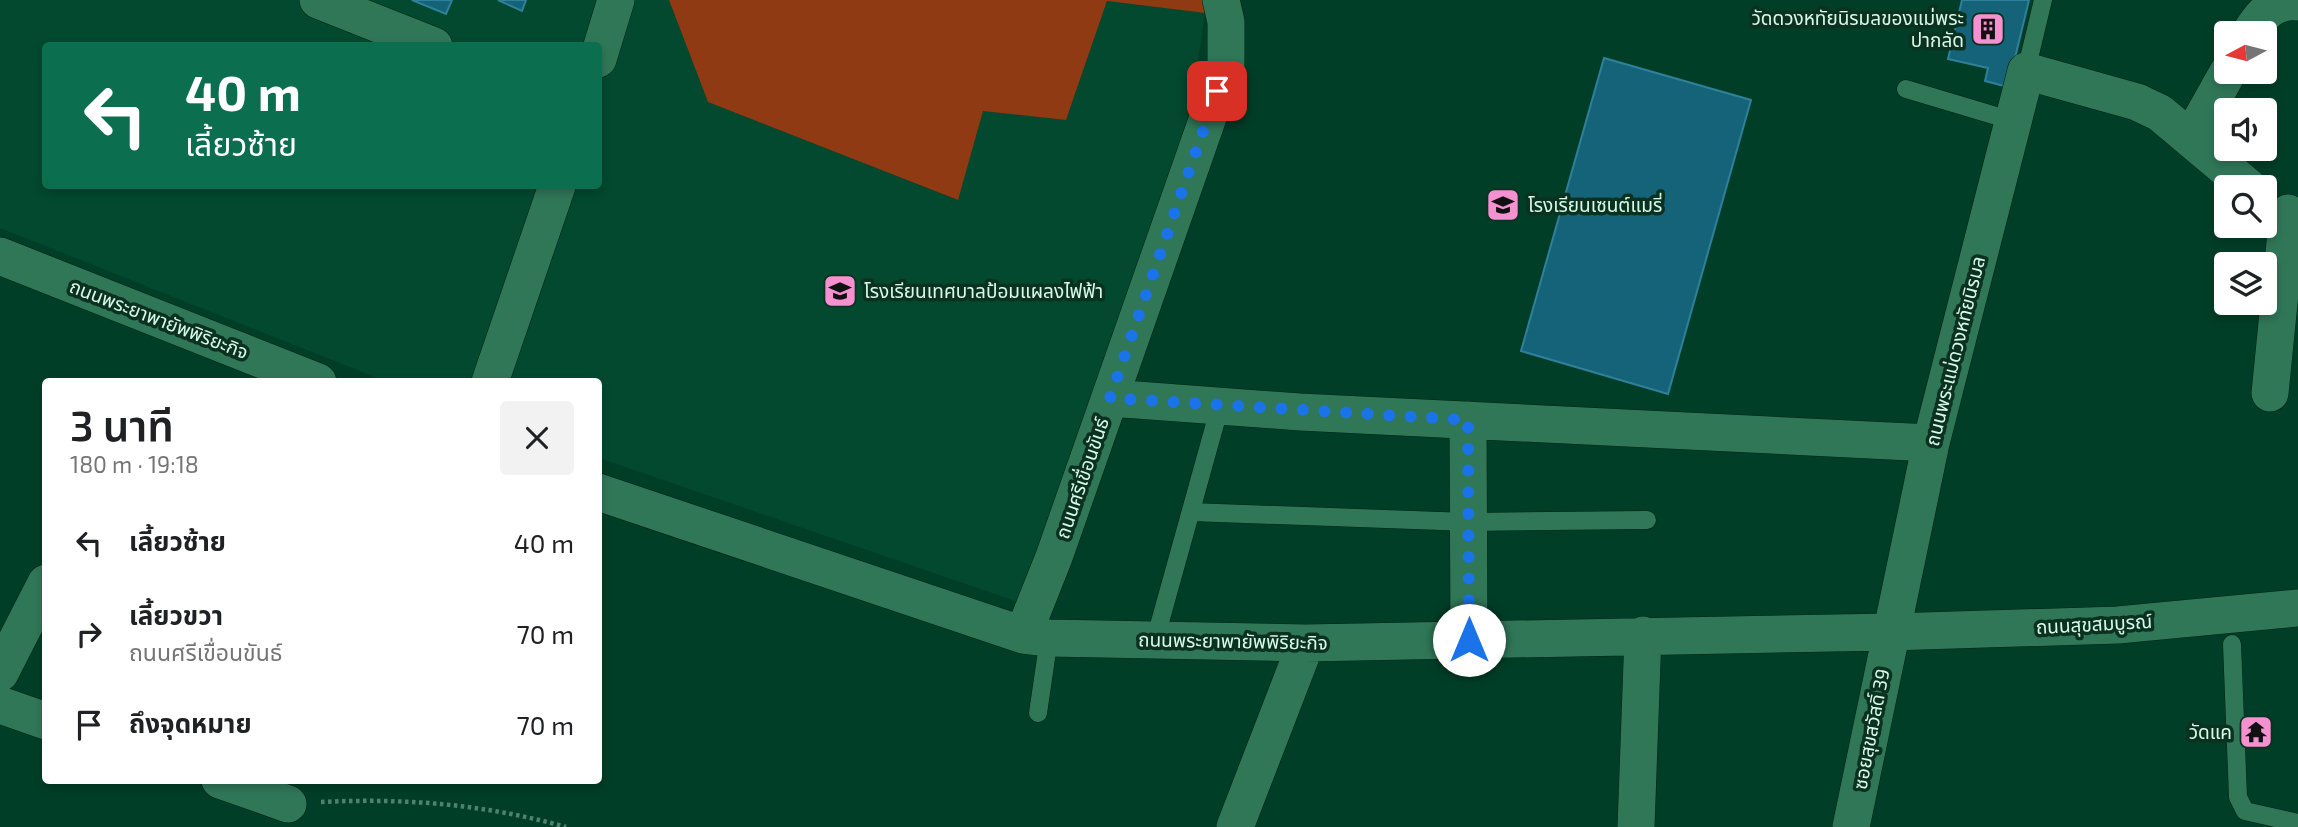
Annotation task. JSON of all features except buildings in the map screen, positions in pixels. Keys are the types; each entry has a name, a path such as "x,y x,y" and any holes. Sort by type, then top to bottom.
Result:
{"street":[{"path":"318,0 424,42"},
{"path":"602,46 616,0"},
{"name":"ถนนศรีเขื่อนขันธ์","path":"1036,636 1054,558 1226,66 1226,22 1221,0"},
{"path":"2257,21 2273,6 2298,2"},
{"path":"2026,71 2137,102 2160,113 2231,175"},
{"name":"ถนนพระแม่ดวงหทัยนิรมล","path":"1890,632 1931,443 2026,71"},
{"path":"2191,138 2221,84"},
{"path":"491,378 556,189"},
{"path":"2270,393 2284,210"},
{"name":"ถนนพระยาพายัพพิริยะกิจ","path":"0,256 308,378"},
{"path":"1110,398 1468,420 1931,443"},
{"path":"1468,420 1469,640"},
{"name":"ถนนพระยาพายัพพิริยะกิจ","path":"602,493 1036,636 1306,643 1890,632"},
{"path":"0,673 42,591"},
{"name":"ถนนสุขสมบูรณ์","path":"1890,632 2118,625 2230,630 2298,608"},
{"name":"ซอยสุขสวัสดิ์ 39","path":"1851,827 1890,632"},
{"path":"1636,827 1643,635"},
{"path":"1235,827 1306,643"},
{"path":"0,705 42,720"},
{"path":"231,784 288,804"}],"lane":[{"path":"2026,71 2043,0"},
{"path":"1906,89 2013,121"},
{"path":"1155,640 1220,406"},
{"path":"1191,512 1468,522 1647,520"},
{"path":"2230,630 2238,797 2245,811 2298,823"},
{"path":"1036,636 1038,713"}],"path":[{"path":"288,804 393,799 514,813 566,827"}],"shaded area":[{"name":"โรงเรียนเทศบาลป้อมแผลงไฟฟ้า","path":"0,0 669,0 708,102 957,200 983,110 1066,120 1107,1 1205,13 1186,139 1024,604 602,459 602,378 377,378 0,228"},
{"path":"669,0 1203,0 1205,13 1107,1 1066,120 983,111 958,200 708,102"}],"place":[{"name":"วัดดวงหทัยนิรมลของแม่พระ ปากลัด","path":"1988,29"},
{"name":"โรงเรียนเซนต์แมรี่","path":"1503,205"},
{"name":"โรงเรียนเทศบาลป้อมแผลงไฟฟ้า","path":"840,291"},
{"name":"วัดแค","path":"2256,732"}],"route":[{"path":"1217,91 1110,398 1300,412 1468,420 1469,640"}]}
